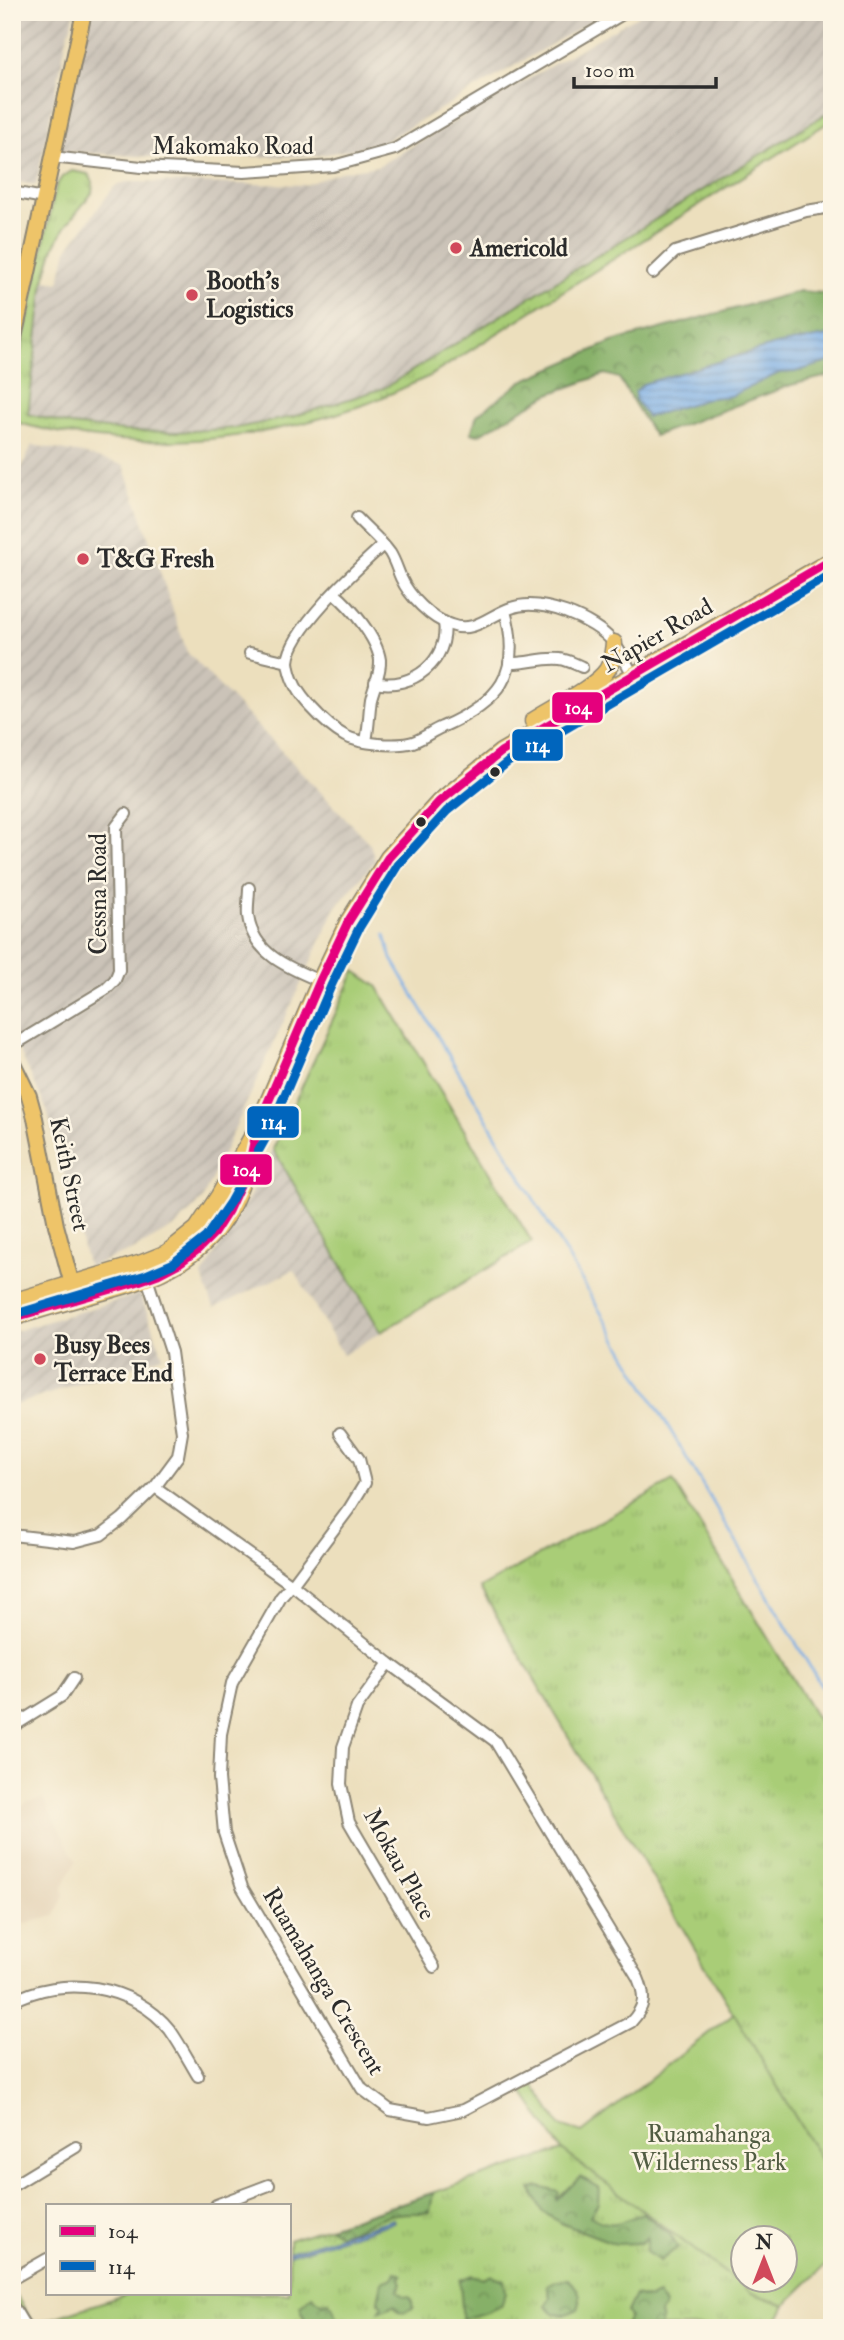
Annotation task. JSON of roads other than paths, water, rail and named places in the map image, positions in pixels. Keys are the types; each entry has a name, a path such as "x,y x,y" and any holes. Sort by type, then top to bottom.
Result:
{"highway":[{"name":"Napier Road","path":"12,1318 74,1292 145,1271 197,1229 257,1128 348,922 388,858 439,802 501,752 832,560"},
{"path":"501,752 528,724 596,681 607,671 614,643"},
{"name":"Napier Road","path":"12,1302 74,1292"}],"main road":[{"path":"12,347 84,12"},
{"name":"Keith Street","path":"12,1061 29,1096 35,1118 56,1224 74,1292"}],"street":[{"name":"Makomako Road","path":"52,157 141,167 244,172 333,166 395,149 626,12"},
{"path":"12,192 44,198"},
{"path":"653,273 675,252 806,211 832,206"},
{"path":"357,518 388,551 408,588 432,615 444,622 464,628 474,626 525,605 561,611 585,620 614,643 633,675"},
{"path":"383,545 334,593 293,643 289,653 288,662 293,682 307,703 327,723 347,737 384,744 412,742 455,721 493,696 508,672 511,636 505,611"},
{"path":"334,593 351,610 377,649 380,663 371,696 366,741"},
{"path":"376,682 404,682 423,673 440,652 445,631 444,622"},
{"path":"250,653 288,662"},
{"path":"509,663 563,659 582,667"},
{"name":"Cessna Road","path":"12,1046 106,989 115,980 118,970 116,827 126,814"},
{"path":"249,888 248,916 254,937 264,951 275,960 320,981"},
{"path":"12,1535 61,1542 89,1540 113,1527 155,1487 178,1456 182,1433 172,1352 145,1271"},
{"path":"292,1585 349,1509 365,1483 359,1459 340,1433"},
{"name":"Ruamahanga Crescent","path":"155,1487 292,1585 389,1663 495,1741 638,1978 644,1994 642,2008 631,2022 463,2110 429,2117 390,2110 362,2089 242,1887 224,1833 219,1778 221,1734 232,1682 281,1598 292,1585"},
{"name":"Mokau Place","path":"389,1663 357,1707 343,1747 341,1783 349,1822 434,1967"},
{"path":"12,1727 62,1696 74,1678"},
{"path":"12,2002 60,1986 84,1986 124,1996 155,2015 169,2029 198,2076"},
{"path":"12,2186 76,2147"},
{"path":"219,2204 269,2185"},
{"path":"12,2279 46,2260"},
{"path":"12,2305 26,2328"}],"water":[{"path":"832,335 832,361 795,372 779,373 731,396 710,398 647,417 635,399 635,392 643,384 775,345"},
{"path":"393,2219 394,2222 290,2255 290,2252"}],"waterway":[{"path":"385,935 392,959 832,1704"}],"place":[{"name":"Americold","path":"456,248"},
{"name":"Booth's Logistics","path":"192,295"},
{"name":"T&G Fresh","path":"83,559"},
{"name":"Busy Bees Terrace End","path":"40,1359"}],"park label":[{"name":"Ruamahanga Wilderness Park","path":"709,2148"}]}
